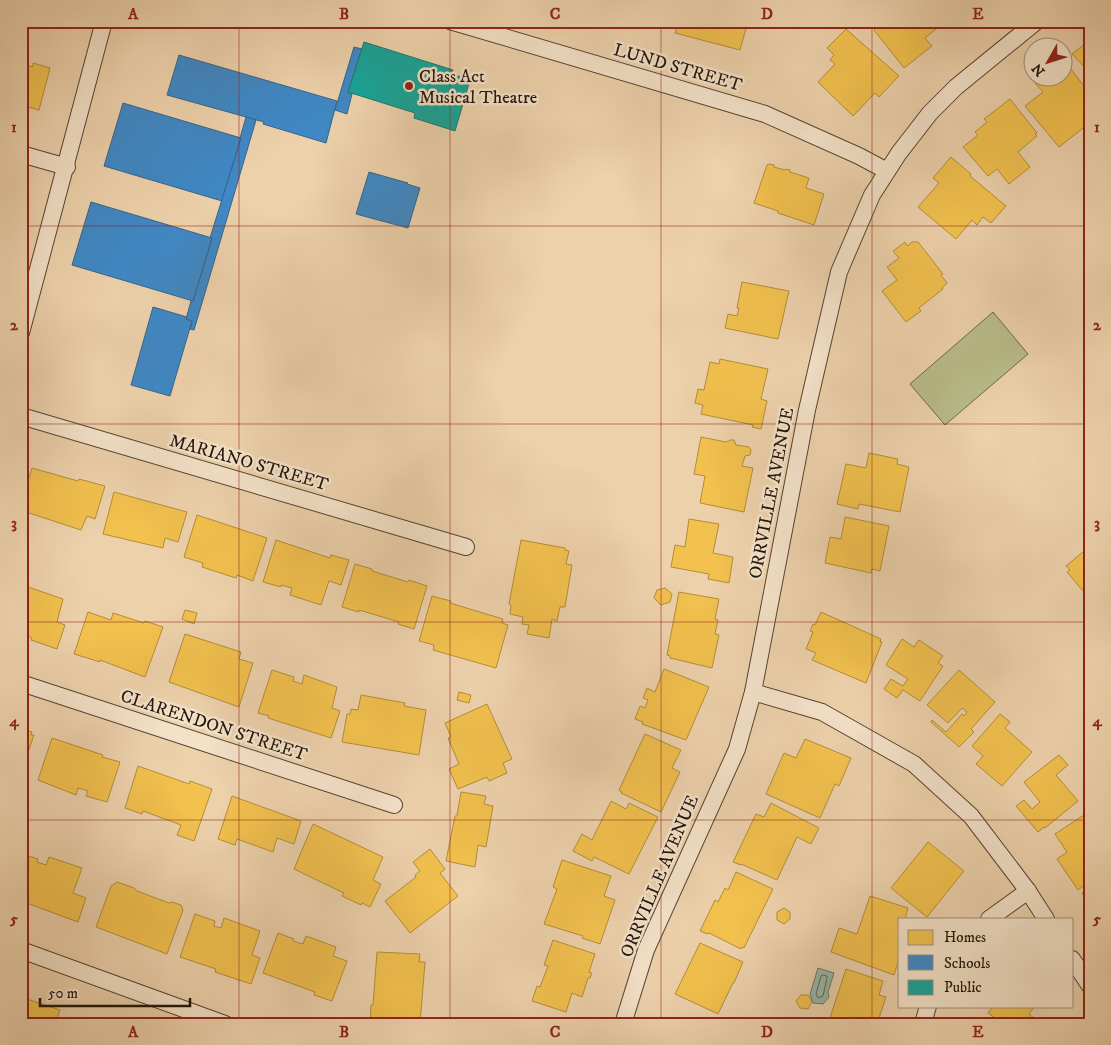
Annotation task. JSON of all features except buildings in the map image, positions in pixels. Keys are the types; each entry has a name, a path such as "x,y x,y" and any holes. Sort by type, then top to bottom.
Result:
{"street":[{"path":"21,333 67,167 104,21"},
{"name":"LUND STREET","path":"450,21 765,114 859,156 887,171"},
{"name":"ORRVILLE AVENUE","path":"623,1024 646,950 737,749 753,692 807,410 839,272 868,202 887,171 930,113 956,87 1037,21"},
{"path":"21,154 67,167"},
{"name":"MARIANO STREET","path":"21,416 466,547"},
{"name":"CLARENDON STREET","path":"21,683 394,806"},
{"path":"753,692 822,712 914,764 971,816 1028,891 1045,918"},
{"path":"990,918 1028,891"},
{"path":"21,950 225,1024"},
{"path":"1074,962 1090,986"},
{"path":"922,1024 927,1008"}],"green space":[{"path":"993,312 1028,354 945,425 910,384"}],"water":[{"path":"818,968 834,973 828,992 829,997 823,1004 813,1003 810,994"}],"place":[{"name":"Class Act Musical Theatre","path":"409,86"}]}
